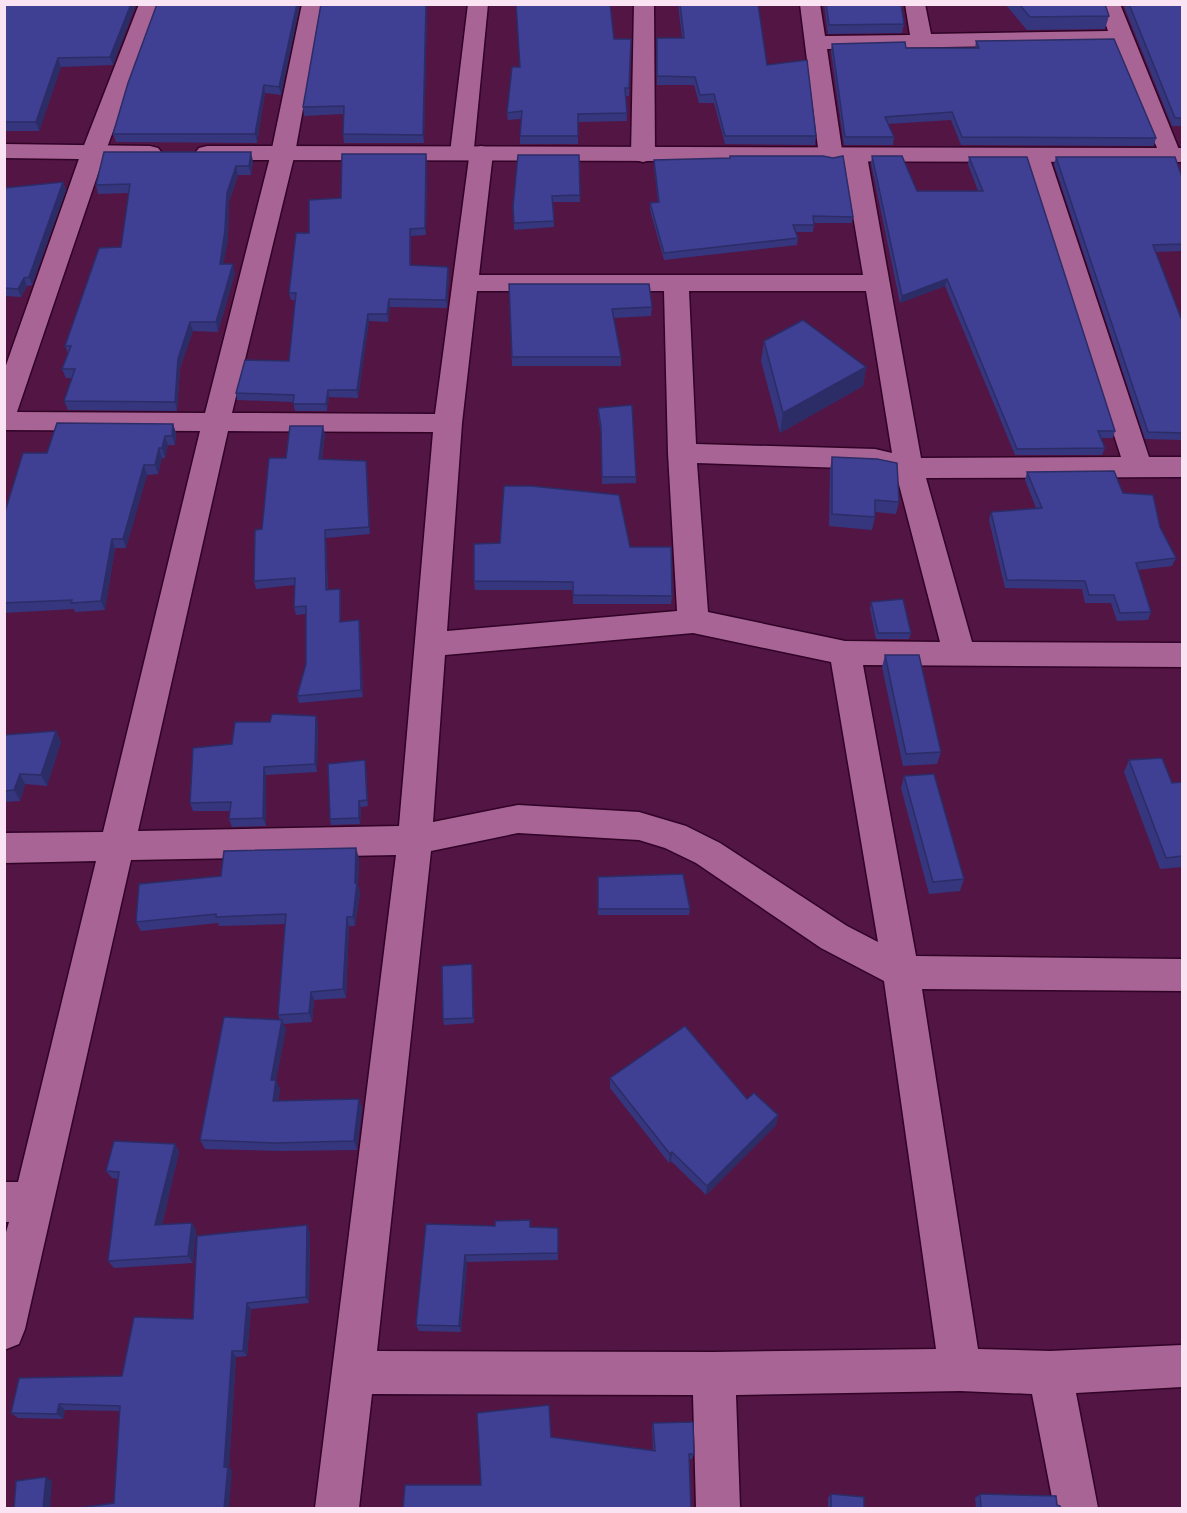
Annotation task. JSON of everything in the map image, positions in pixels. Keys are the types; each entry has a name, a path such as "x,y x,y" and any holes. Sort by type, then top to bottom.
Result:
{"street":[{"path":"4,411 93,153 150,4"},
{"path":"4,1329 20,1202 117,845 216,422 283,153 312,4"},
{"path":"337,1509 415,840 448,423 465,283 478,4"},
{"path":"643,155 645,4"},
{"path":"810,4 815,43 877,284 909,468 959,653"},
{"path":"915,4 922,42"},
{"path":"4,151 843,156 1177,155 1121,37 1109,4"},
{"path":"815,43 1121,37"},
{"path":"1037,156 1138,467"},
{"path":"465,283 877,284"},
{"path":"676,284 682,453 693,621"},
{"path":"4,421 448,423"},
{"path":"682,453 875,459 909,468 1182,467"},
{"path":"430,644 693,621 845,653 1182,655"},
{"path":"845,653 901,972 960,1370"},
{"path":"4,848 415,840 518,819 639,826 674,836 708,854 834,937 901,972 1182,975"},
{"path":"352,1372 714,1374 960,1370 1050,1372 1182,1366"},
{"path":"1050,1372 1076,1509"},
{"path":"714,1374 718,1509"}],"building":[{"path":"4,4 131,4 110,57 58,58 36,122 4,122"},
{"path":"157,4 297,4 279,87 264,85 255,134 113,134 128,83"},
{"path":"321,4 426,4 423,135 343,134 344,106 303,107"},
{"path":"516,4 610,4 614,39 631,39 629,88 625,88 627,113 578,114 578,136 520,136 522,111 507,113 512,67 520,67"},
{"path":"680,4 758,4 767,65 807,60 816,136 725,136 714,94 700,95 695,77 657,76 657,38 684,38"},
{"path":"826,4 901,4 904,24 829,25"},
{"path":"1019,4 1105,4 1109,16 1030,17"},
{"path":"1129,4 1182,4 1182,118 1175,118"},
{"path":"1114,39 1156,138 962,137 952,112 885,117 894,137 845,137 832,44 905,42 906,48 979,48 976,41"},
{"path":"104,152 251,152 249,166 236,166 227,193 220,264 233,264 216,322 190,322 178,359 175,402 64,401 75,369 62,369 71,346 65,346 99,248 121,247 130,184 96,185"},
{"path":"342,154 426,154 425,228 410,229 410,265 448,267 446,300 389,299 387,314 368,314 357,390 328,390 326,404 293,404 294,395 236,393 245,360 289,361 296,293 289,293 296,233 309,233 309,200 341,198"},
{"path":"518,155 579,155 580,195 552,196 554,221 514,223 513,207"},
{"path":"730,156 823,156 833,158 843,156 853,217 813,216 814,225 793,225 798,238 664,253 650,203 659,202 654,160 730,158"},
{"path":"872,156 902,156 917,191 983,191 969,157 1027,157 1115,431 1098,431 1105,448 1017,449 947,279 902,296"},
{"path":"1056,157 1175,157 1182,177 1182,244 1153,245 1182,318 1182,433 1148,432"},
{"path":"63,182 29,277 24,278 18,289 4,288 4,188"},
{"path":"509,284 649,284 652,307 612,309 621,357 512,357"},
{"path":"803,320 866,367 783,413 764,341"},
{"path":"632,405 636,477 602,477 601,427 598,408"},
{"path":"57,423 173,424 172,436 165,436 155,465 144,465 123,539 112,539 101,601 4,603 4,515 23,453 47,453"},
{"path":"290,426 323,426 319,459 366,461 369,527 325,530 326,590 340,589 340,622 359,620 361,690 297,696 306,664 306,606 294,607 295,578 254,581 255,530 262,529 269,458 286,458"},
{"path":"832,457 877,459 897,463 899,502 875,500 875,517 832,514"},
{"path":"1114,471 1123,493 1153,495 1160,527 1176,558 1136,563 1151,612 1120,613 1114,595 1089,595 1085,581 1007,580 991,512 1042,508 1027,472"},
{"path":"504,486 531,486 619,495 630,547 671,547 672,596 573,595 573,582 474,581 474,544 500,543"},
{"path":"903,599 911,633 878,633 871,602"},
{"path":"885,655 919,655 941,752 906,754"},
{"path":"272,714 316,716 315,764 264,767 263,818 229,819 231,802 190,803 193,748 232,744 235,722 270,722"},
{"path":"56,731 41,775 20,774 14,790 4,791 4,735"},
{"path":"1162,758 1172,783 1182,782 1182,856 1166,858 1129,760"},
{"path":"365,760 367,800 359,801 359,818 330,819 328,764"},
{"path":"934,774 964,879 933,882 904,776"},
{"path":"356,848 355,883 357,883 353,917 347,917 343,989 311,992 309,1013 278,1015 286,914 216,917 216,914 136,922 139,884 221,876 224,851"},
{"path":"683,874 690,909 598,909 598,877"},
{"path":"472,964 473,1018 443,1019 442,966"},
{"path":"224,1017 282,1020 271,1080 276,1080 273,1101 359,1099 354,1141 276,1143 200,1140"},
{"path":"685,1026 747,1099 754,1093 778,1115 707,1186 672,1152 670,1154 610,1078"},
{"path":"114,1141 175,1144 155,1225 192,1223 188,1256 108,1261 119,1172 106,1171"},
{"path":"530,1220 530,1227 558,1228 558,1253 465,1255 459,1326 416,1325 426,1224 495,1226 495,1221"},
{"path":"307,1225 306,1297 247,1303 243,1351 232,1351 224,1467 228,1466 224,1509 72,1509 114,1503 120,1406 59,1404 57,1414 11,1413 19,1378 122,1376 134,1317 193,1319 197,1236"},
{"path":"549,1405 551,1437 655,1451 653,1423 693,1422 694,1454 689,1454 691,1509 403,1509 405,1485 481,1485 477,1413"},
{"path":"46,1477 43,1509 14,1509 16,1481"},
{"path":"831,1494 864,1497 864,1509 831,1509"},
{"path":"980,1494 1056,1496 1057,1505 1061,1509 981,1509"}]}
